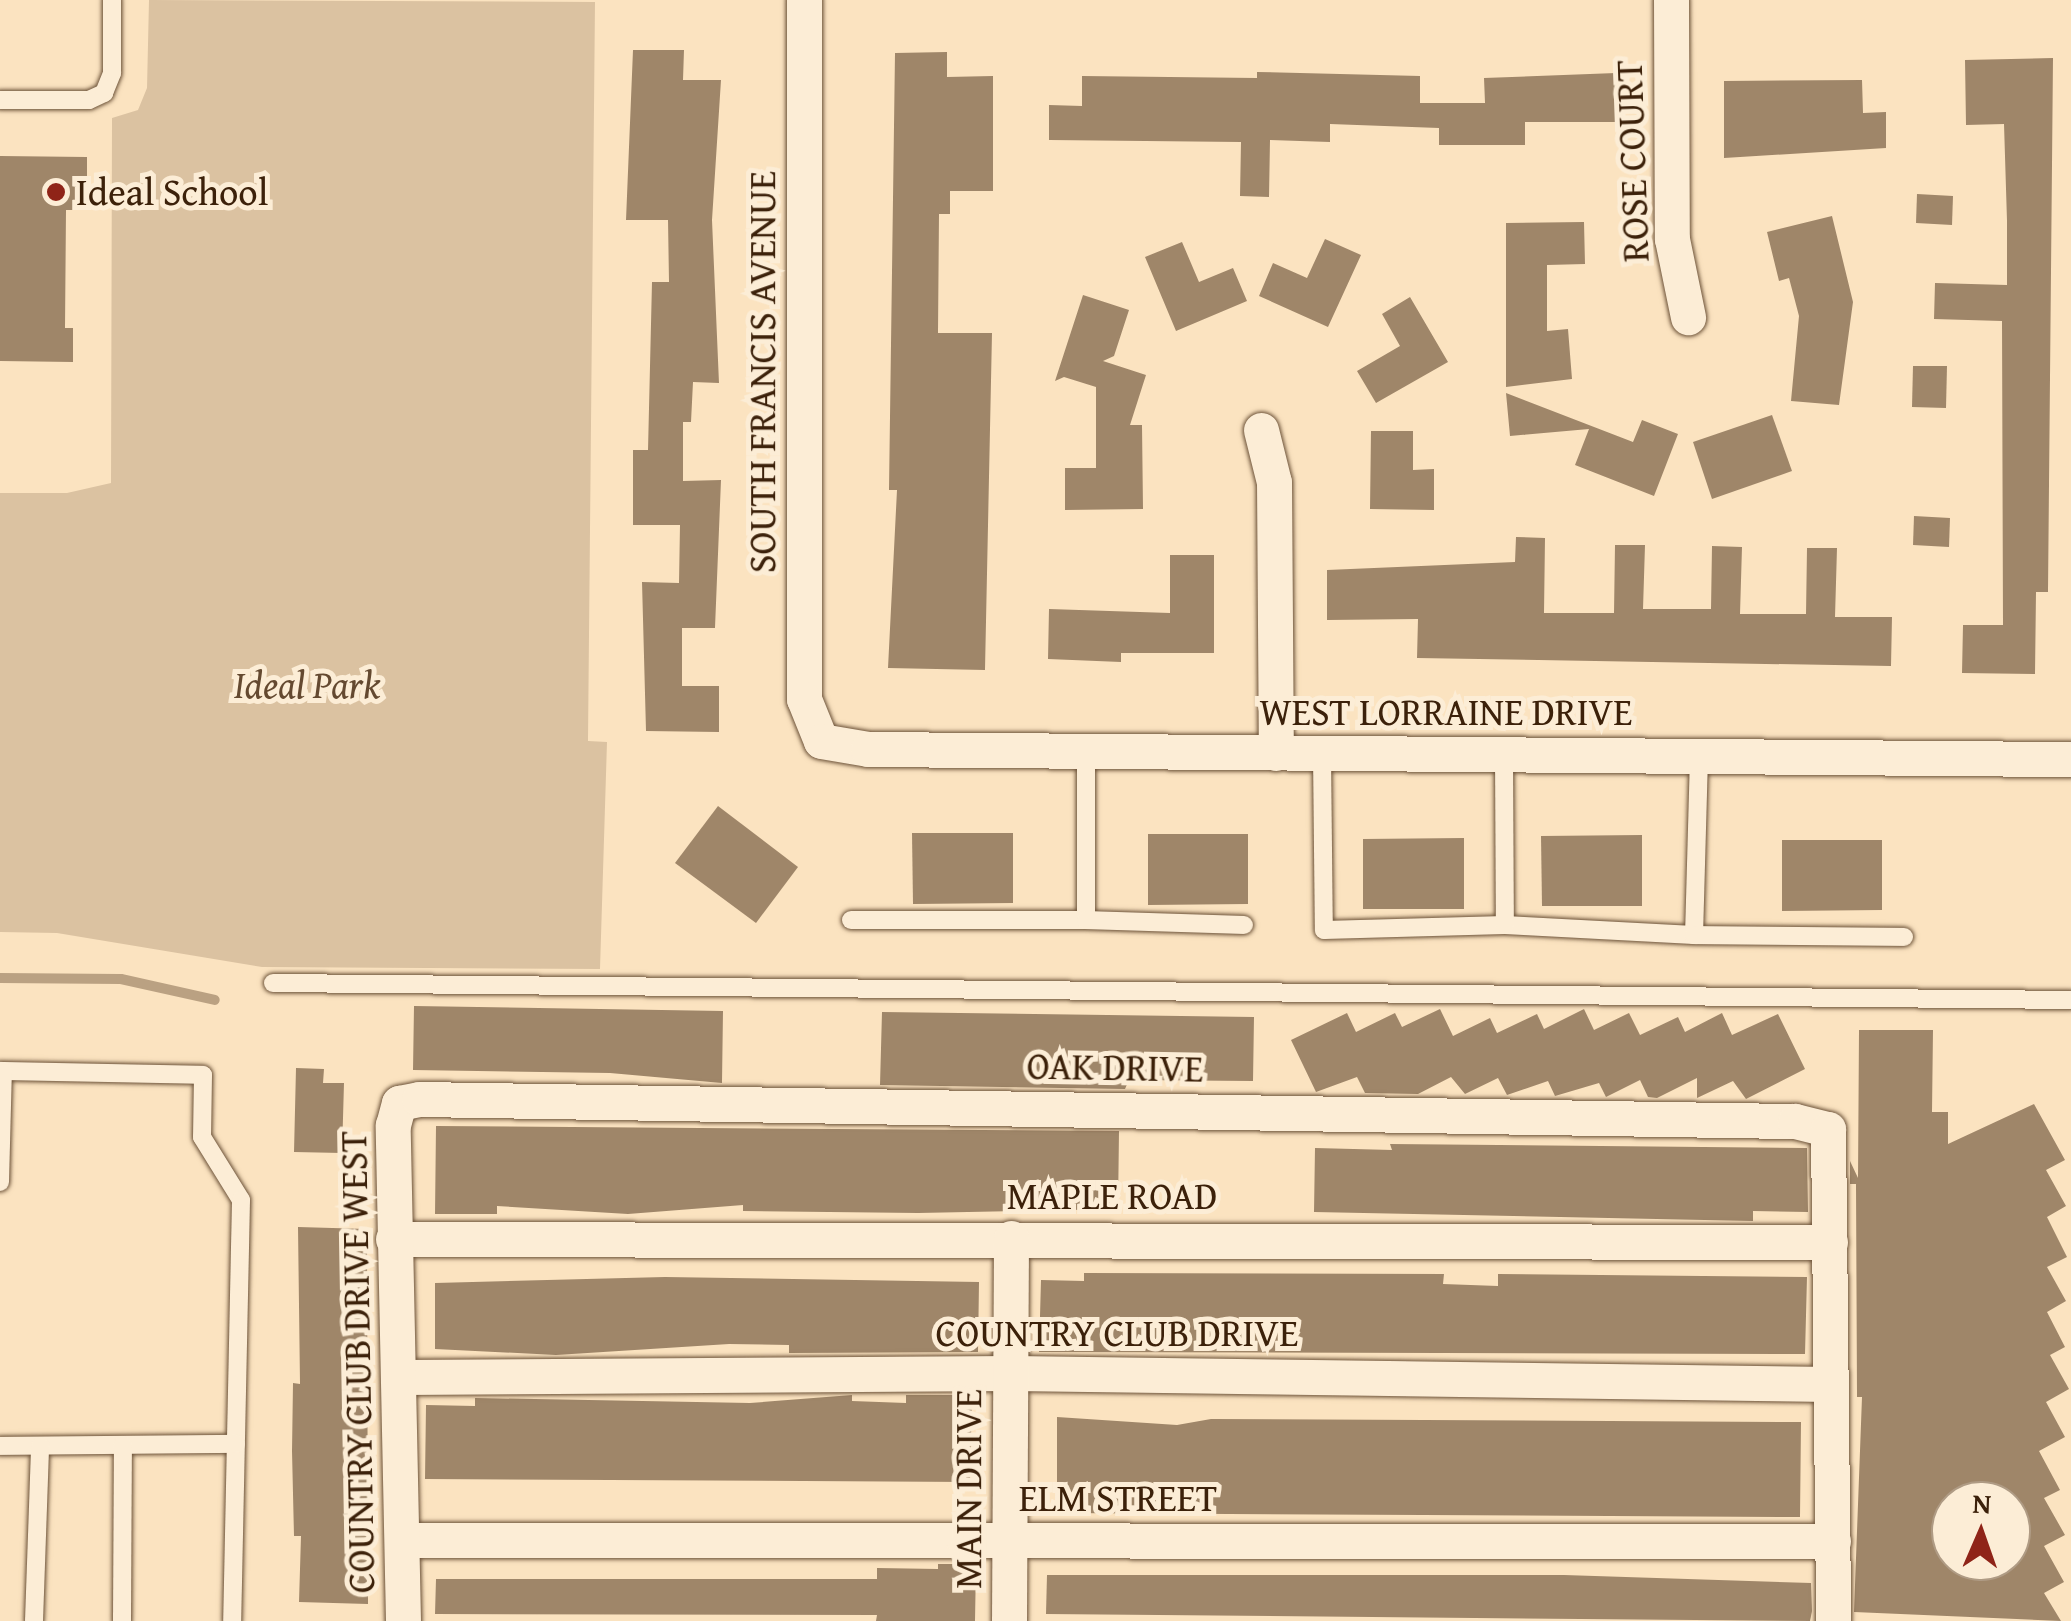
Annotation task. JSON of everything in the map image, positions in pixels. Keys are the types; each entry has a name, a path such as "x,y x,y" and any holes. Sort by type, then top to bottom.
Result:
{"street":[{"name":"SOUTH FRANCIS AVENUE","path":"804,0 804,700 821,741"},
{"name":"ROSE COURT","path":"1671,0 1672,239 1688,317"},
{"path":"1261,430 1274,482 1276,754"},
{"name":"WEST LORRAINE DRIVE","path":"821,741 868,749 2071,759"},
{"name":"OAK DRIVE","path":"399,1103 1795,1121 1828,1129 1830,1242"},
{"name":"COUNTRY CLUB DRIVE WEST","path":"399,1103 392,1126 393,1239 403,1377 403,1621"},
{"name":"MAIN DRIVE","path":"1010,1621 1011,1238"},
{"name":"MAPLE ROAD","path":"393,1239 1830,1242"},
{"path":"1830,1242 1833,1621"},
{"name":"COUNTRY CLUB DRIVE","path":"403,1377 1012,1373 1831,1384"},
{"name":"ELM STREET","path":"404,1540 1833,1542"}],"lane":[{"path":"0,100 89,100 104,93 112,73 112,0"},
{"path":"1086,751 1086,920"},
{"path":"1322,754 1324,930 1505,925 1694,935 1904,937"},
{"path":"1504,755 1505,925"},
{"path":"1694,935 1699,757"},
{"path":"852,920 1244,925"},
{"path":"273,983 2071,1000"},
{"path":"0,1182 2,1071 204,1075 202,1137 241,1200 232,1621"},
{"path":"0,1446 236,1444"},
{"path":"122,1621 123,1445"},
{"path":"34,1621 40,1446"}],"green space":[{"name":"Ideal Park","path":"149,0 595,2 588,741 607,742 600,969 262,967 57,933 0,932 0,493 67,493 111,483 112,118 138,110 147,88"}],"building":[{"path":"633,50 684,50 683,80 721,80 712,220 719,383 693,382 691,422 683,422 683,481 721,480 715,628 682,628 682,686 719,686 719,732 646,731 642,582 679,583 680,525 633,525 633,450 648,450 652,282 669,282 668,220 626,220"},
{"path":"947,52 947,77 993,76 993,191 950,191 950,214 939,214 938,333 992,333 985,670 888,668 897,490 889,490 895,53"},
{"path":"2053,58 2048,592 2036,592 2035,674 1962,673 1963,625 2003,625 2002,321 1934,319 1935,283 2007,285 2004,124 1966,125 1965,60"},
{"path":"1257,72 1420,76 1420,103 1485,103 1484,78 1616,73 1616,122 1525,122 1525,145 1439,145 1439,128 1330,124 1330,142 1270,140 1269,197 1240,196 1241,142 1049,140 1049,105 1082,106 1082,76 1257,78"},
{"path":"1862,80 1863,113 1886,112 1886,148 1724,158 1724,81"},
{"path":"0,156 87,157 87,210 66,210 65,328 73,328 73,362 0,361"},
{"path":"1917,194 1953,196 1952,225 1916,223"},
{"path":"1832,216 1853,302 1839,405 1791,401 1799,316 1789,278 1779,281 1767,232"},
{"path":"1584,222 1585,264 1547,265 1547,331 1568,329 1572,379 1506,387 1506,223"},
{"path":"1325,239 1361,255 1328,327 1259,296 1273,263 1307,278"},
{"path":"1182,242 1199,282 1233,268 1247,301 1176,331 1145,257"},
{"path":"1083,295 1129,310 1114,356 1103,361 1146,375 1130,425 1142,425 1143,509 1065,510 1065,468 1096,468 1096,387 1064,377 1055,381"},
{"path":"1410,297 1448,362 1376,403 1357,371 1400,346 1382,314"},
{"path":"1913,366 1947,366 1946,408 1912,407"},
{"path":"1506,393 1633,442 1642,420 1678,434 1654,496 1575,465 1589,429 1510,436"},
{"path":"1772,415 1792,471 1712,499 1693,442"},
{"path":"1371,431 1413,431 1413,470 1434,469 1434,510 1370,509"},
{"path":"1914,516 1950,518 1949,547 1913,545"},
{"path":"1516,537 1545,538 1544,613 1614,613 1615,545 1645,545 1643,609 1711,609 1712,546 1742,547 1740,614 1806,614 1807,548 1837,548 1835,617 1892,617 1891,666 1417,658 1418,619 1327,620 1327,570 1515,562"},
{"path":"1170,555 1214,555 1214,653 1121,653 1121,662 1048,659 1049,609 1170,613"},
{"path":"718,806 798,867 756,923 675,863"},
{"path":"912,833 1013,833 1013,903 913,904"},
{"path":"1148,834 1248,834 1248,904 1148,905"},
{"path":"1642,835 1642,906 1542,906 1541,836"},
{"path":"1464,838 1464,909 1363,909 1363,839"},
{"path":"1782,840 1882,840 1882,910 1782,911"},
{"path":"414,1006 723,1011 722,1083 610,1073 413,1070"},
{"path":"1440,1009 1453,1036 1490,1018 1497,1033 1537,1014 1544,1029 1584,1009 1594,1030 1629,1013 1640,1035 1678,1017 1685,1032 1722,1013 1732,1035 1778,1014 1805,1069 1746,1099 1733,1081 1697,1098 1697,1078 1657,1098 1648,1097 1640,1080 1606,1097 1599,1083 1555,1096 1548,1081 1507,1095 1498,1078 1465,1094 1451,1077 1418,1094 1365,1093 1357,1077 1316,1092 1291,1040 1347,1013 1356,1032 1395,1013 1402,1027"},
{"path":"882,1012 1254,1017 1253,1081 1129,1080 1125,1089 880,1085"},
{"path":"1859,1030 1933,1030 1932,1112 1948,1112 1948,1144 2034,1104 2065,1160 2046,1170 2066,1206 2047,1217 2067,1257 2047,1267 2066,1301 2047,1312 2065,1347 2050,1355 2069,1389 2046,1402 2065,1437 2039,1451 2060,1490 2044,1498 2065,1535 2044,1546 2064,1582 2044,1593 2061,1621 1854,1612 1862,1397 1857,1397 1856,1184 1850,1184 1850,1161 1858,1178"},
{"path":"296,1068 324,1069 323,1083 344,1083 342,1153 294,1152"},
{"path":"436,1126 1119,1131 1118,1209 918,1213 743,1211 743,1205 628,1214 497,1206 497,1214 435,1214"},
{"path":"1390,1144 1807,1148 1808,1212 1753,1211 1753,1221 1314,1212 1315,1148 1392,1150"},
{"path":"298,1227 367,1229 368,1604 299,1602 301,1536 294,1536 292,1451 293,1383 300,1384"},
{"path":"1084,1273 1444,1274 1443,1284 1498,1286 1498,1274 1807,1277 1805,1354 1039,1352 1041,1280 1084,1281"},
{"path":"665,1277 979,1282 978,1352 789,1353 789,1345 729,1344 556,1355 435,1349 435,1283"},
{"path":"852,1395 852,1401 906,1403 906,1395 972,1395 970,1482 425,1479 426,1405 475,1406 475,1398 750,1403"},
{"path":"1057,1417 1177,1425 1211,1419 1801,1422 1800,1517 1057,1513"},
{"path":"938,1564 976,1564 975,1621 876,1621 877,1615 435,1614 436,1579 877,1579 877,1568 938,1569"},
{"path":"1047,1575 1564,1575 1811,1583 1812,1611 1810,1621 1046,1614"}],"waterway":[{"path":"0,978 121,979 215,1000"}],"place":[{"name":"Ideal School","path":"56,192"}]}
